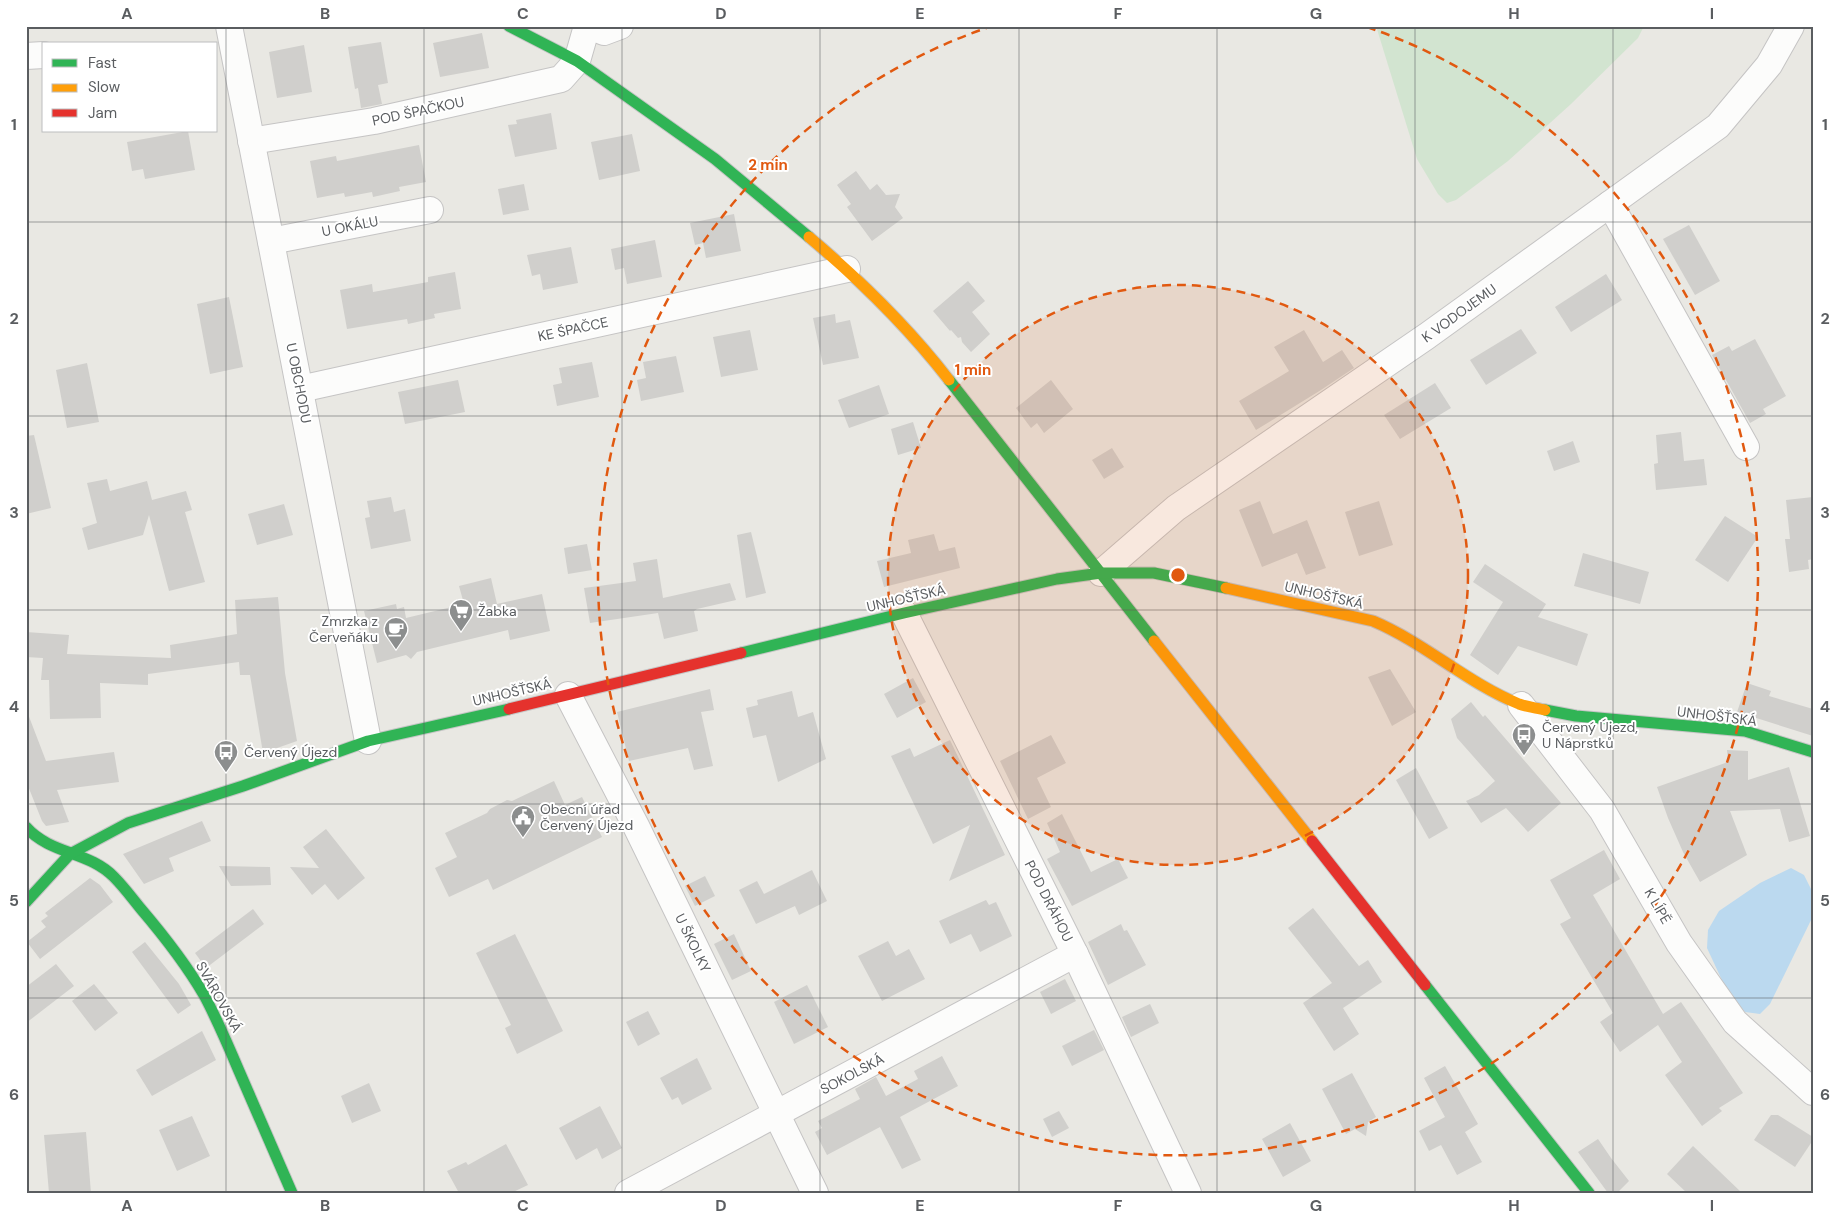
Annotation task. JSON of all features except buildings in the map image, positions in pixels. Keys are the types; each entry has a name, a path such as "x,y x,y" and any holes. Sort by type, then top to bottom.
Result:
{"street":[{"path":"509,26 576,61 715,159 847,269 921,344 1589,1193"},
{"path":"576,61 588,26 604,32 620,26"},
{"name":"K VODOJEMU","path":"1101,573 1176,508 1427,336 1718,126 1769,65 1791,26"},
{"name":"U OBCHODU","path":"225,37 251,141 368,741"},
{"path":"26,56 42,56"},
{"name":"POD ŠPAČKOU","path":"251,141 374,121 561,80 576,61"},
{"path":"1610,204 1746,447"},
{"name":"U OKÁLU","path":"271,241 430,210"},
{"name":"KE ŠPAČCE","path":"300,389 847,269"},
{"name":"UNHOŠŤSKÁ","path":"26,902 70,854 128,823 243,786 368,741 568,695 904,613 1057,579 1101,573 1154,573 1175,576 1373,622 1392,629 1485,688 1521,705 1576,716 1745,731 1813,752"},
{"name":"POD DRÁHOU","path":"904,613 1075,954 1188,1193"},
{"name":"U ŠKOLKY","path":"568,695 636,826 815,1193"},
{"name":"K LÍPĚ","path":"1521,705 1602,810 1679,943 1735,1022 1813,1092"},
{"name":"SVÁROVSKÁ","path":"26,827 44,843 94,863 110,874 159,932 196,982 219,1025 292,1193"},
{"name":"SOKOLSKÁ","path":"628,1193 1075,954"}],"green space":[{"path":"1376,26 1644,26 1638,38 1571,104 1508,161 1456,200 1447,203 1438,194 1417,159"}],"water":[{"path":"1791,868 1804,875 1811,889 1813,916 1770,1004 1760,1014 1745,1012 1726,989 1707,948 1708,930 1719,911 1760,883"}],"traffic: fast":[{"path":"509,26 577,61 715,159 809,237"},
{"path":"949,380 1154,641"},
{"path":"741,653 904,613 1057,579 1101,573 1154,573 1226,588"},
{"path":"26,902 70,854 128,823 243,786 368,741 509,709"},
{"path":"1545,710 1576,716 1745,731 1813,752"},
{"path":"26,827 47,843 93,862 114,877 182,961 204,995 218,1023 292,1193"},
{"path":"1425,985 1589,1193"}],"traffic: slow":[{"path":"809,237 883,305 917,341 949,380"},
{"path":"1226,588 1373,621 1410,640 1500,695 1522,705 1545,710"},
{"path":"1154,641 1312,841"}],"traffic: jam":[{"path":"509,709 741,653"},
{"path":"1312,841 1425,985"}],"place":[{"name":"Žabka","path":"461,632"},
{"name":"Zmrzka z Červeňáku","path":"396,650"},
{"name":"Červený Újezd, U Náprstků","path":"1524,756"},
{"name":"Červený Újezd","path":"226,773"},
{"name":"Obecní úřad Červený Újezd","path":"523,838"}]}
